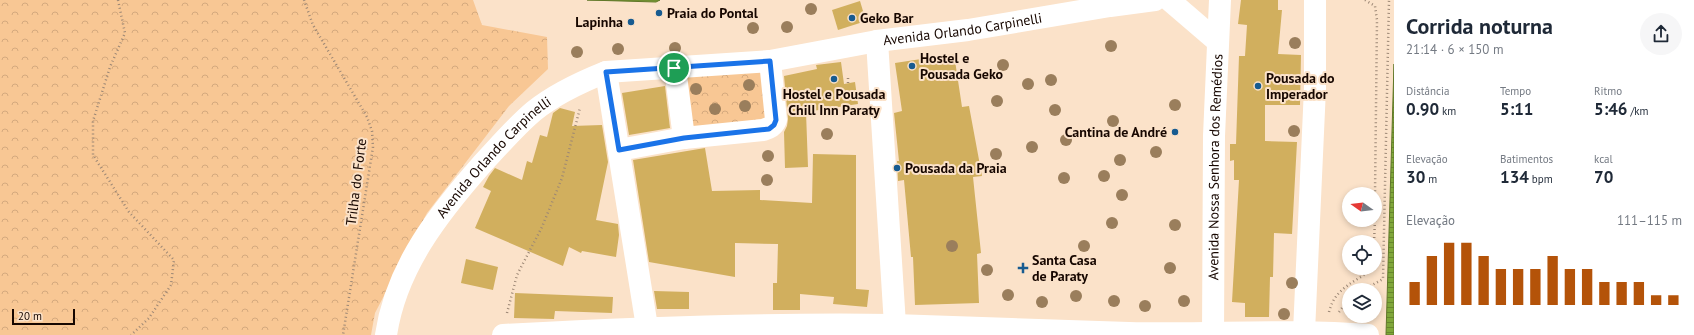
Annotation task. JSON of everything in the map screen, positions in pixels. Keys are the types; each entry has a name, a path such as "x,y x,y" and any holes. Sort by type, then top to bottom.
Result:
{"street":[{"name":"Avenida Orlando Carpinelli","path":"386,335 401,281 420,243 457,192 498,147 534,111 572,87 596,76 674,68 770,61 877,41 968,30 1103,7 1155,0"},
{"path":"1169,0 1218,42"},
{"name":"Avenida Nossa Senhora dos Remédios","path":"1213,335 1214,136 1220,0"},
{"path":"1314,332 1315,0"},
{"path":"877,41 895,326"},
{"path":"619,150 684,138 763,130 774,125 776,120 770,61"},
{"path":"674,68 684,138"},
{"path":"596,76 619,150 647,327"},
{"path":"504,325 647,327 895,326 1213,335 1314,332 1368,335"}],"path":[{"path":"118,0 125,33 110,67 93,121 93,155 129,212 174,260 171,285 149,318 131,335"},
{"name":"Trilha do Forte","path":"304,0 313,25 367,116 372,131 373,147 343,335"},
{"path":"1365,0 1375,6 1377,20 1375,187"},
{"path":"1376,283 1383,279 1389,0"},
{"path":"504,325 517,275 542,227 562,178 596,76"},
{"path":"848,78 848,83"},
{"path":"1314,332 1331,304 1344,287 1363,275"}],"green space":[{"path":"0,0 473,0 482,25 547,37 548,69 509,106 427,213 375,313 371,335 0,335"},
{"path":"766,64 774,117 691,130 682,77"}],"shaded area":[{"path":"587,0 660,0 656,2"},
{"path":"1394,64 1394,335 1386,335"}],"building":[{"path":"1241,0 1278,0 1278,10 1282,10 1278,54 1301,55 1300,105 1265,105 1265,141 1297,142 1292,234 1274,233 1273,277 1270,277 1269,317 1245,317 1245,303 1232,302 1239,180 1234,180 1234,160 1230,161 1230,144 1236,144 1239,56 1245,56 1247,25 1238,24"},
{"path":"860,1 866,21 838,30 832,10"},
{"path":"954,54 962,107 969,106 982,176 973,177 981,253 977,254 979,303 915,305 913,257 911,257 904,180 898,181 897,161 899,161 894,113 902,111 895,63"},
{"path":"841,62 844,84 855,82 858,104 806,112 808,167 785,168 784,132 788,119 784,76 817,69 816,65"},
{"path":"665,86 670,128 629,135 622,93"},
{"path":"560,108 575,112 572,126 602,125 608,162 596,220 618,224 619,235 616,257 582,251 581,253 569,247 563,266 475,228 491,191 483,187 489,176 495,168 522,180 527,161 532,163 540,135 547,137 553,113"},
{"path":"705,148 712,191 760,190 760,200 812,203 813,154 856,155 856,289 869,290 867,307 833,304 834,297 800,294 800,310 773,310 773,283 777,283 778,244 735,243 735,277 649,262 633,160"},
{"path":"466,259 498,267 493,290 461,283"},
{"path":"654,291 689,292 689,309 657,309"},
{"path":"515,293 613,297 612,313 555,311 554,319 514,318"}],"place":[{"name":"Praia do Pontal","path":"659,13"},
{"name":"Geko Bar","path":"852,18"},
{"name":"Lapinha","path":"631,22"},
{"name":"Hostel e Pousada Geko","path":"912,66"},
{"name":"Hostel e Pousada Chill Inn Paraty","path":"834,79"},
{"name":"Pousada do Imperador","path":"1258,86"},
{"name":"Cantina de André","path":"1175,132"},
{"name":"Pousada da Praia","path":"897,168"},
{"name":"Santa Casa de Paraty","path":"1023,268"}],"route":[{"path":"770,61 776,120 774,125 769,129 763,130 684,138 619,150 606,72 674,68 770,61"}]}
